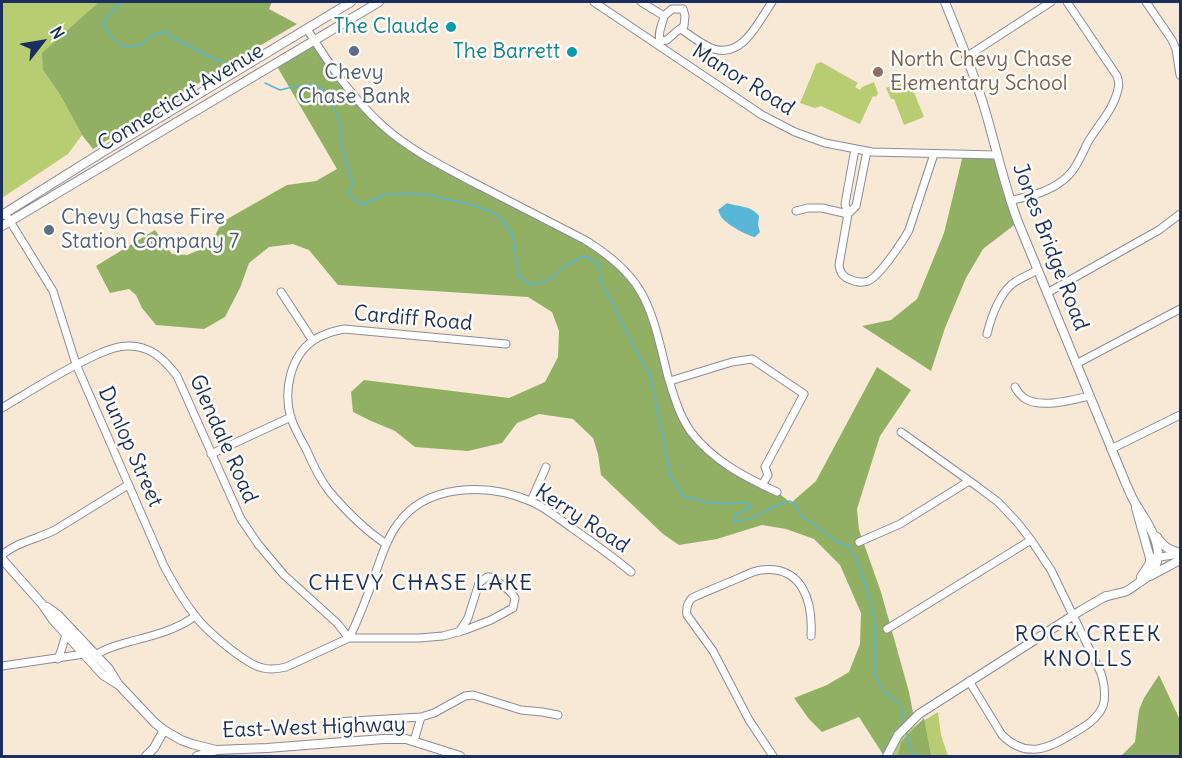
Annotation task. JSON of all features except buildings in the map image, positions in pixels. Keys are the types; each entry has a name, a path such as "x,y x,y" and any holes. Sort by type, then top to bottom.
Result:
{"main road":[{"name":"Connecticut Avenue","path":"2,226 6,216 109,148 351,2"},
{"name":"Connecticut Avenue","path":"6,216 379,2"},
{"name":"Jones Bridge Road","path":"945,2 985,110 1010,201 1134,500 1156,559"},
{"name":"Jones Bridge Road","path":"1134,500 1151,527 1158,548 1156,559"},
{"path":"1151,527 1163,546 1180,553"},
{"name":"East-West Highway","path":"2,557 42,603 53,620 103,675 118,685 164,730 186,742 216,750 268,752 383,739 406,739 460,756"},
{"path":"1145,579 1153,571 1156,559"},
{"path":"887,756 899,732 929,706 1073,615 1141,578 1150,563 1156,559"},
{"path":"1102,598 1125,592 1180,559"},
{"name":"East-West Highway","path":"42,603 58,615 109,669 118,685"},
{"path":"146,756 154,748 164,730"},
{"path":"197,756 216,750"}],"street":[{"name":"Manor Road","path":"594,2 659,43 762,115 795,132 825,142 867,151 996,155"},
{"path":"641,2 664,16"},
{"path":"682,9 687,2"},
{"path":"681,29 710,47 721,51 729,50 747,40 772,2"},
{"path":"966,57 1051,2"},
{"path":"1010,201 1043,192 1063,181 1073,170 1113,103 1118,89 1117,75 1066,2"},
{"path":"1146,2 1172,40 1179,61 1180,75"},
{"path":"672,9 682,9 685,16 684,26 667,40 659,43 659,32 664,16 672,9"},
{"path":"307,29 348,89 395,137 437,164 585,240 614,260 640,290 650,313 674,396 690,430 713,455 734,471 777,492"},
{"path":"855,149 845,204 848,214 839,265 843,276 860,282 875,277 904,239 934,154"},
{"path":"848,214 856,206 867,151"},
{"path":"796,211 822,208 848,214"},
{"path":"1047,293 1159,230 1180,214"},
{"name":"Dunlop Street","path":"6,216 53,291 76,364 128,485 165,566 195,616 248,662 262,668 276,670 286,667 349,638"},
{"path":"987,334 991,320 1006,291 1011,285 1037,270"},
{"path":"281,292 313,340 298,357 290,374 288,394 291,417 317,474 328,490 346,510 386,544"},
{"path":"1076,364 1180,309"},
{"name":"Cardiff Road","path":"313,340 344,329 506,344"},
{"name":"Glendale Road","path":"2,408 76,364 112,348 127,346 149,351 164,360 177,376 241,519 284,575 337,623 349,638"},
{"path":"669,381 732,362 752,359 804,394 765,467 768,475 762,485"},
{"path":"1014,387 1022,397 1039,403 1056,403 1089,396"},
{"path":"1111,449 1180,415"},
{"path":"211,454 291,417"},
{"path":"901,432 998,502 1031,540 1051,570 1101,673 1104,696 1102,706 1093,721 1051,748 1037,752 1022,751 1002,735 969,681"},
{"path":"531,501 546,466"},
{"path":"859,542 900,524 969,481"},
{"path":"2,557 14,546 55,530 128,485"},
{"name":"Kerry Road","path":"349,638 358,621 386,544 397,525 408,512 423,501 442,494 483,489 531,501 631,572"},
{"path":"887,629 1031,540"},
{"path":"1156,559 1180,553"},
{"path":"1156,559 1165,564 1180,559"},
{"path":"773,756 749,720 713,651 687,615 688,601 754,571 785,572 803,589 812,619 811,636"},
{"path":"349,638 443,636 459,632 507,612 513,608 515,598 509,590 491,577 482,580 468,618 459,632"},
{"path":"96,656 107,648 148,637 188,622 195,616"},
{"path":"58,659 66,634"},
{"path":"2,666 84,654"},
{"path":"414,741 421,717 434,713 465,696 473,696 521,710 558,715"},
{"name":"East-West Highway","path":"336,722 421,717"}],"green space":[{"path":"2,2 99,2 43,70 59,93 82,135 68,154 2,198"},
{"path":"99,2 272,2 269,9 297,24 93,149 82,135 59,93 43,70 42,53"},
{"path":"315,41 330,64 395,137 603,251 640,290 681,413 713,455 777,492 791,503 816,481 877,367 911,390 880,436 857,509 859,530 881,592 914,718 884,756 859,717 822,732 794,698 827,685 849,672 860,644 861,613 840,565 814,539 786,529 762,525 717,539 679,545 663,534 601,475 593,438 573,419 539,414 517,423 502,443 468,451 415,447 395,431 353,412 351,392 364,380 509,398 545,382 558,357 559,331 552,312 528,297 338,285 309,250 293,244 269,247 249,263 240,288 225,317 204,329 156,325 142,308 136,295 129,289 110,293 96,266 155,230 172,254 187,255 211,243 222,222 287,185 316,181 337,169 275,63"},
{"path":"821,62 858,83 855,87 860,90 874,82 878,93 876,97 873,96 860,124 821,106 815,108 800,103 816,64"},
{"path":"909,80 924,117 904,125 894,99 891,99 886,88"},
{"path":"963,155 996,155 1018,222 983,249 966,278 945,328 931,371 862,326 891,320 917,299 944,233"},
{"path":"1159,675 1180,720 1180,756 1121,756 1135,742 1139,710"},
{"path":"938,712 941,735 948,756 892,756 905,732"},
{"path":"924,718 931,756 898,756 901,742"}],"water":[{"path":"727,203 756,212 759,216 760,232 755,237 738,230 722,218 718,210"}],"waterway":[{"path":"121,2 102,23 112,37 124,47 141,45 153,35 166,31 170,36 218,61 224,61"},
{"path":"265,83 280,90 313,85 322,89 341,125 341,145 353,183 348,193 361,205 387,194 424,194 473,205 498,215 512,233 519,277 532,285 549,280 567,265 583,256 598,263 601,283 650,375 671,477 683,496 726,504 746,502 751,507 734,516 734,521 748,519 790,501 796,505 800,514 839,543 848,545 858,563 871,602 875,630 874,672 884,692 901,705 904,723"},
{"path":"906,730 913,756"}],"place":[{"name":"The Claude","path":"451,27"},
{"name":"Chevy Chase Bank","path":"354,51"},
{"name":"The Barrett","path":"572,52"},
{"name":"North Chevy Chase Elementary School","path":"878,72"},
{"name":"Chevy Chase Fire Station Company 7","path":"49,230"}],"district":[{"name":"CHEVY CHASE LAKE","path":"421,584"},
{"name":"ROCK CREEK KNOLLS","path":"1088,648"}]}
